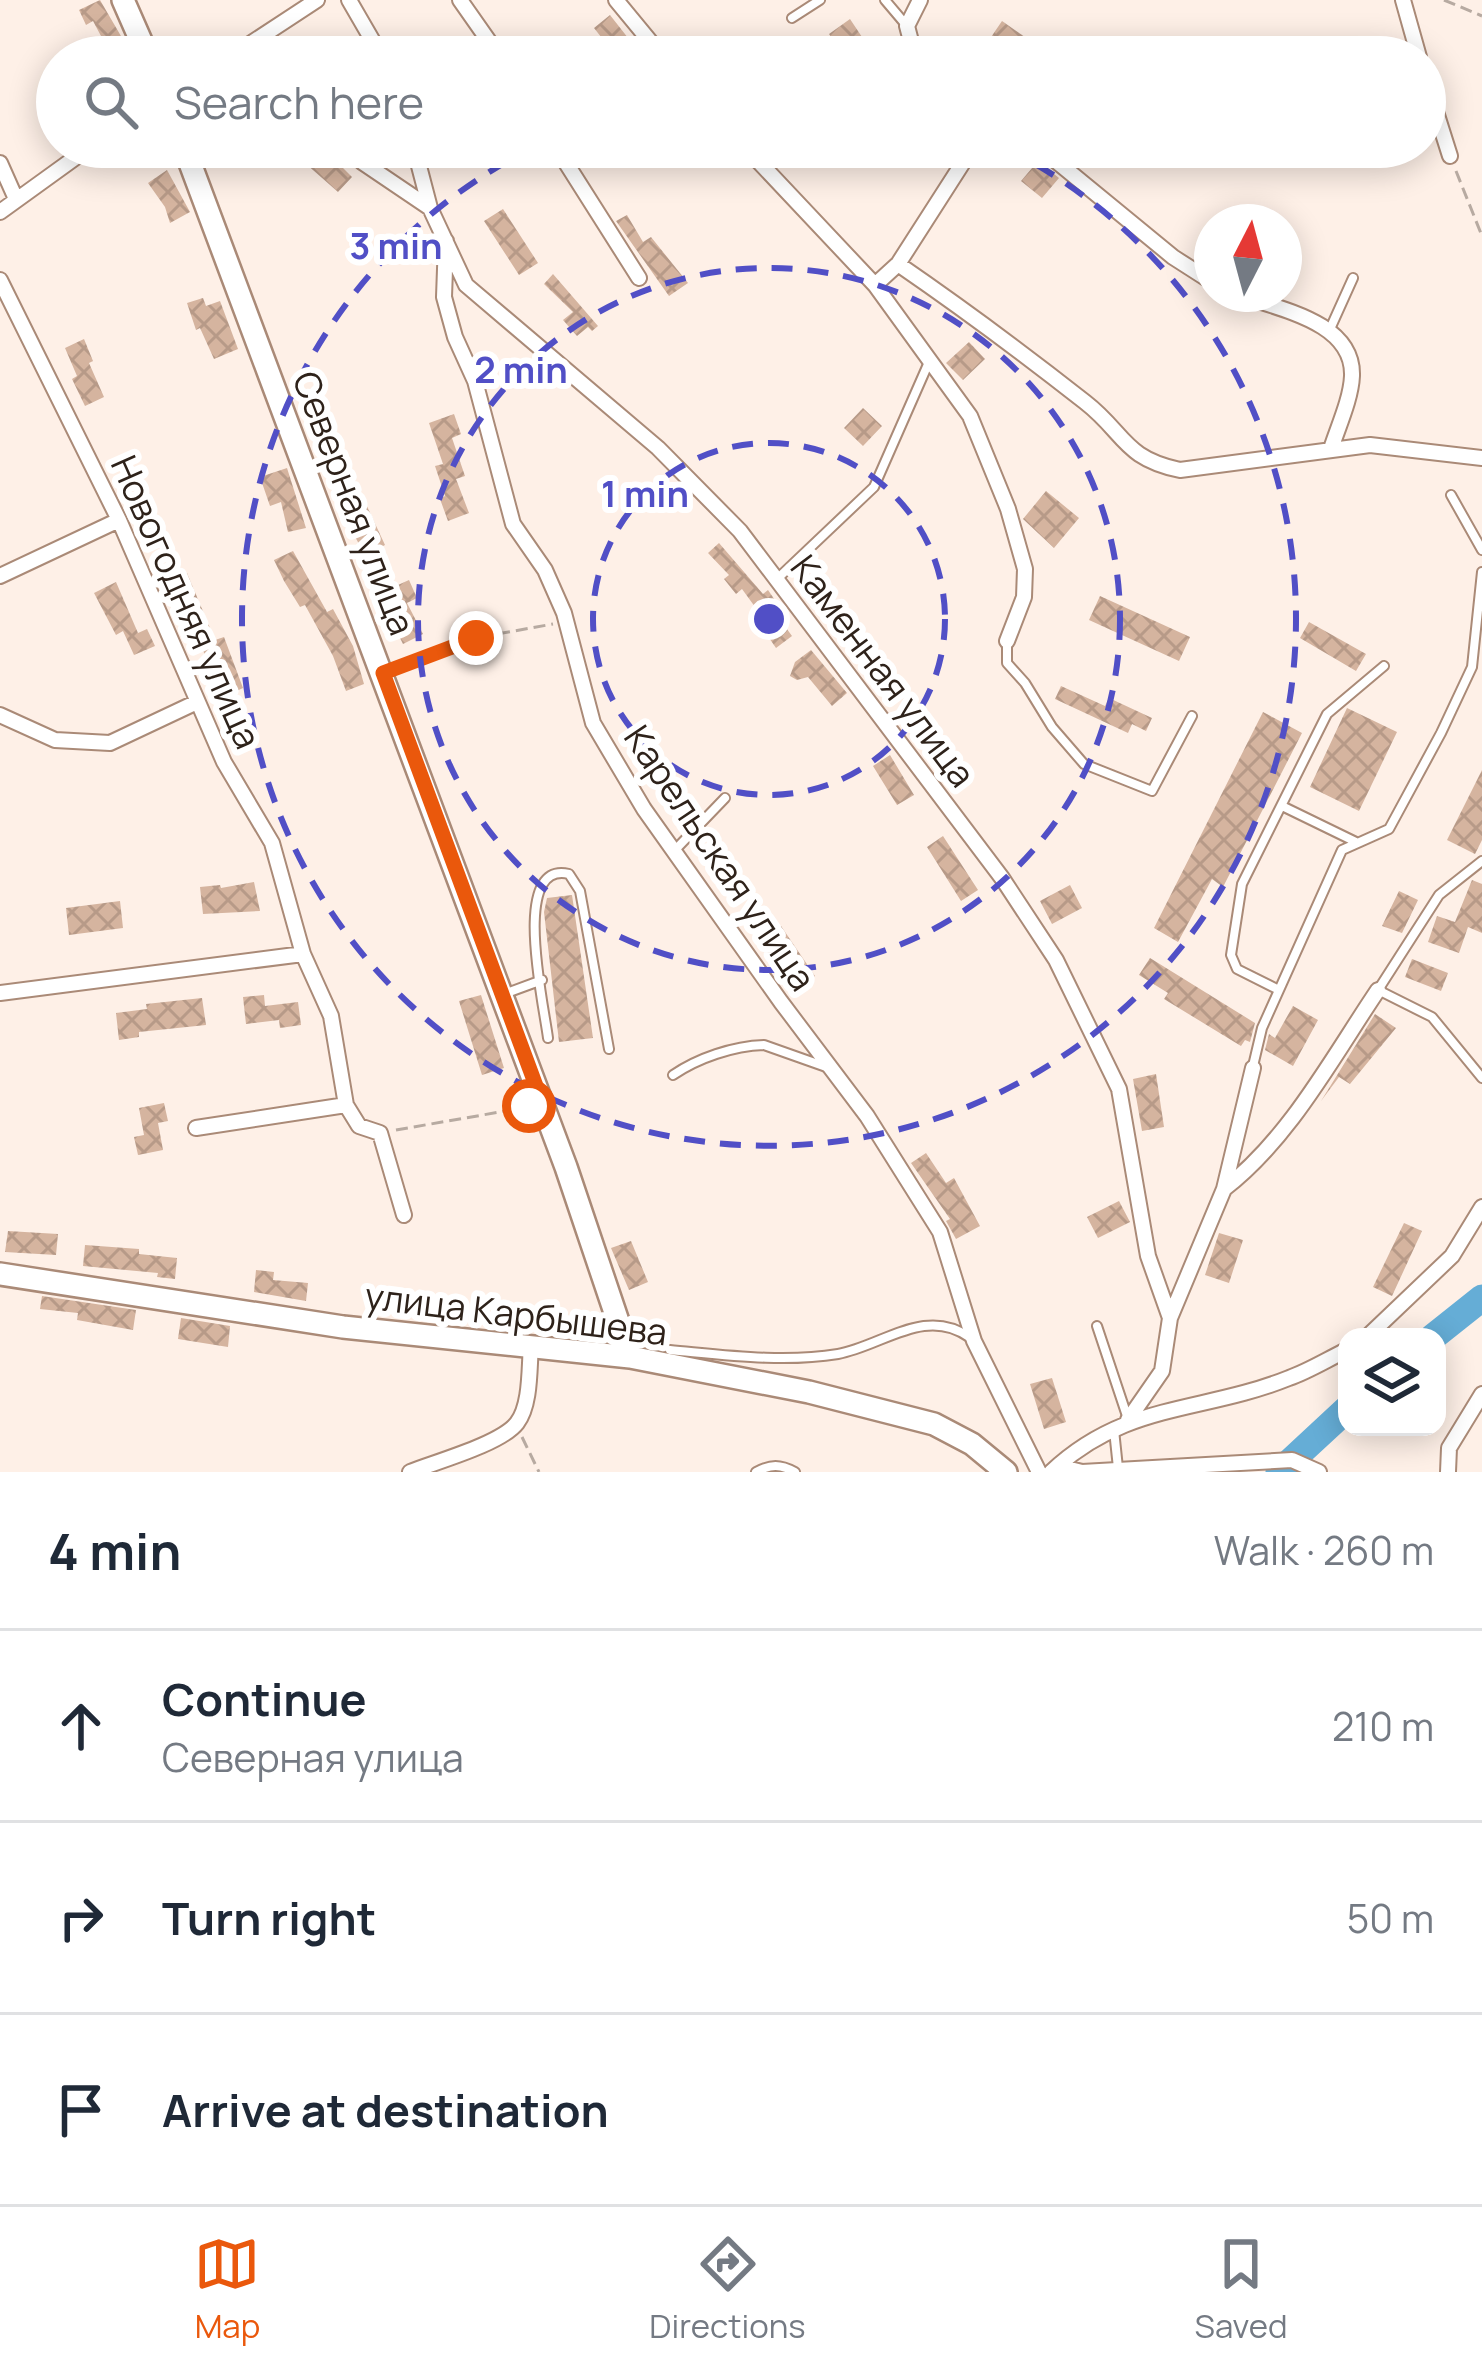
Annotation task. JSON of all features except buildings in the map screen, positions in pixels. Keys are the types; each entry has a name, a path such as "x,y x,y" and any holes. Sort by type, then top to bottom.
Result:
{"main road":[{"path":"123,0 139,36"},
{"name":"Северная улица","path":"192,168 542,1102 629,1357"},
{"name":"улица Карбышева","path":"0,1274 343,1327 629,1357 809,1392 934,1424 972,1444 1006,1471"}],"street":[{"path":"266,36 317,0"},
{"path":"350,0 370,36"},
{"path":"460,0 485,36"},
{"path":"616,0 646,36"},
{"path":"910,36 907,26 920,0"},
{"path":"1402,0 1413,36"},
{"path":"1446,143 1450,156"},
{"path":"0,163 16,199"},
{"path":"0,212 60,168"},
{"path":"371,168 430,208"},
{"name":"Каменная улица","path":"420,168 430,208 466,285 658,448 740,531 1002,878 1056,960 1119,1089 1148,1256 1170,1318"},
{"path":"569,168 639,278"},
{"path":"765,168 874,285 970,416 1008,508 1025,569 1024,597 1007,641"},
{"path":"874,285 898,264 960,168"},
{"path":"1065,168 1194,270"},
{"name":"Карельская улица","path":"446,241 444,297 455,337 476,381 513,524 545,570 566,620 593,723 674,851 867,1116 940,1232 974,1341 1039,1472"},
{"path":"898,264 1092,406 1150,464 1180,470 1370,445 1482,458"},
{"name":"Новогодняя улица","path":"0,280 119,520 224,762 272,843 304,953 331,1016 346,1105"},
{"path":"1285,312 1330,329 1346,346 1352,376 1331,449"},
{"path":"0,576 119,520"},
{"path":"0,715 55,740 110,743 197,702"},
{"path":"0,993 304,953"},
{"path":"1224,1189 1250,1169 1285,1127 1378,990"},
{"path":"1121,1424 1162,1371 1170,1318 1224,1189 1253,1068"},
{"path":"196,1128 346,1105 359,1126 380,1133 404,1215"},
{"path":"1376,1328 1452,1256 1482,1207"},
{"path":"410,1472 487,1442 516,1424 525,1403 531,1346"},
{"path":"1055,1469 1082,1445 1121,1424 1287,1379 1338,1354"},
{"path":"1448,1472 1449,1448 1482,1394"},
{"path":"1055,1469 1171,1469 1292,1460 1318,1472"}],"lane":[{"path":"792,18 820,0"},
{"path":"885,0 907,26"},
{"path":"1330,329 1353,278"},
{"path":"776,580 874,487 929,361"},
{"path":"1451,495 1482,550"},
{"path":"1253,1068 1262,1028 1342,850 1389,829 1472,668 1482,572"},
{"path":"1007,641 1007,663 1052,728 1084,764 1152,791 1192,716"},
{"path":"1279,990 1237,969 1231,955 1242,884 1327,714 1384,665"},
{"path":"674,851 725,798"},
{"path":"1282,806 1357,843"},
{"path":"1482,861 1439,895 1378,990 1432,1017 1482,1078"},
{"path":"548,1038 533,905 540,882 560,872 569,874 580,891 609,1049"},
{"path":"502,995 542,980"},
{"path":"673,1075 686,1066 752,1046 831,1068"},
{"path":"670,1350 814,1356 870,1346 909,1328 937,1324 974,1341"},
{"path":"1097,1326 1121,1424 1118,1469"},
{"path":"756,1472 783,1466 795,1472"}],"path":[{"path":"1444,0 1482,16"},
{"path":"1450,156 1482,236"},
{"path":"383,673 476,638 566,620"},
{"path":"380,1133 542,1102"},
{"path":"516,1424 538,1472"}],"waterway":[{"path":"1444,1328 1482,1298"},
{"path":"1279,1472 1338,1417"}],"route":[{"path":"476,638 383,673 542,1102 529,1106"}]}
